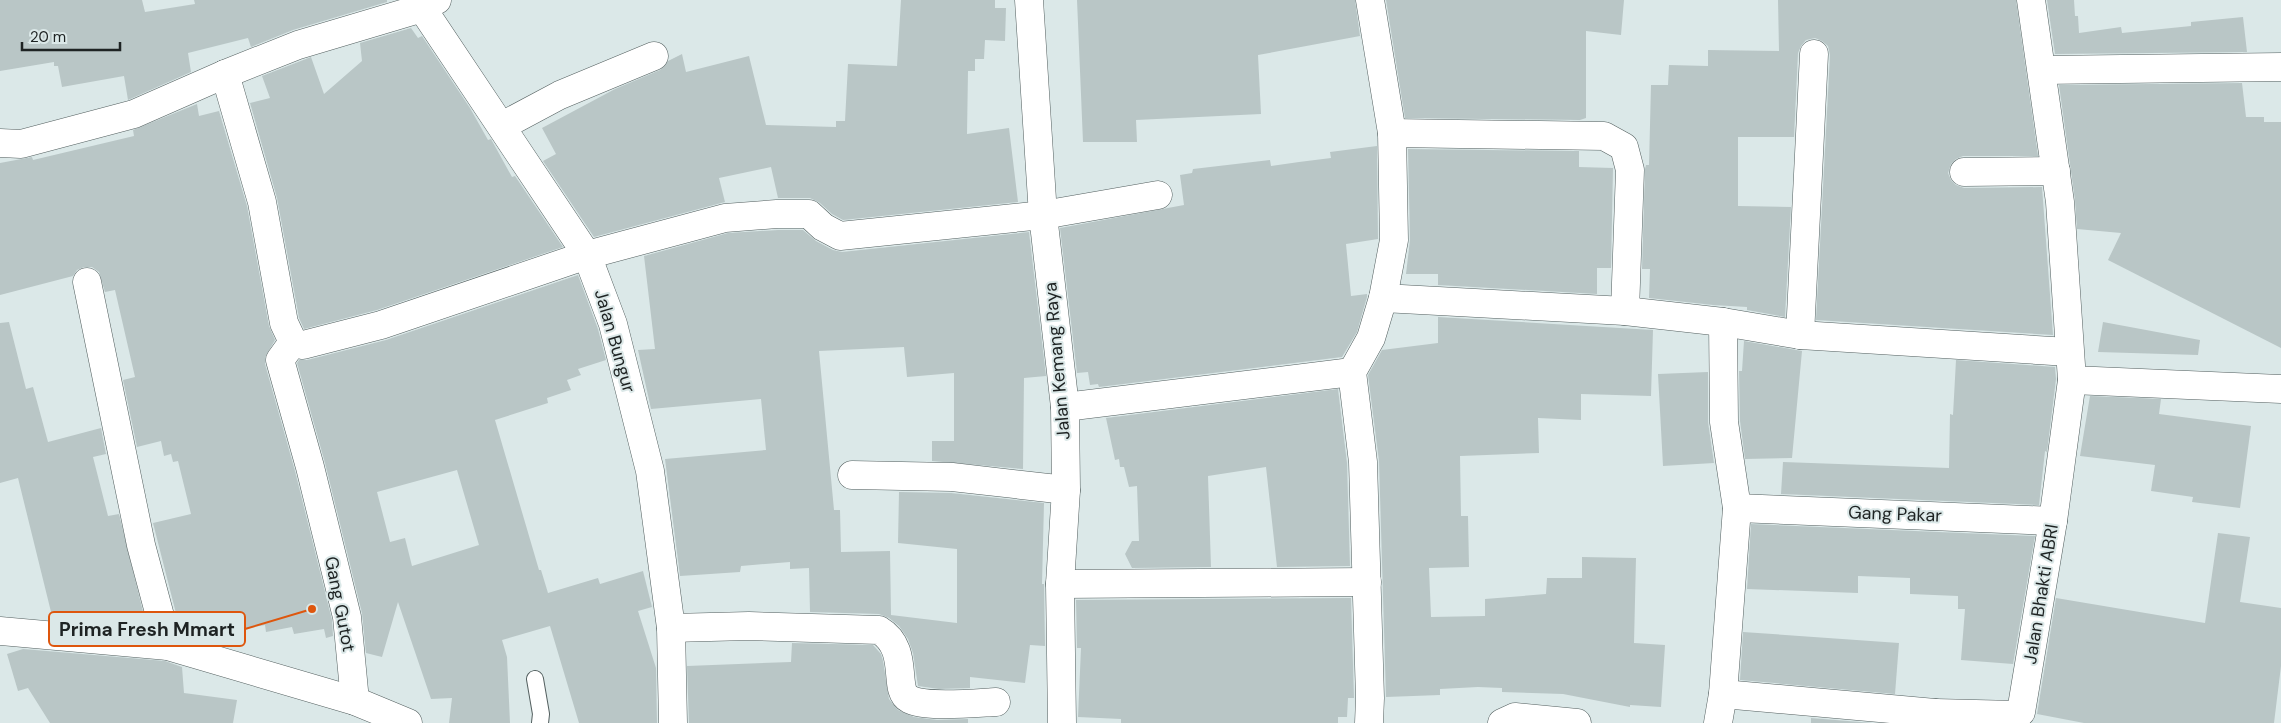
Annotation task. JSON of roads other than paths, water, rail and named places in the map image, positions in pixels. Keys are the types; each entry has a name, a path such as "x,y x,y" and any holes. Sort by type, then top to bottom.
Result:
{"street":[{"name":"Jalan Kemang Raya","path":"1029,0 1042,215 1065,407 1066,490 1060,584 1062,723"},
{"path":"1369,723 1370,698 1363,462 1352,372 1371,338 1383,298 1394,240 1392,132 1370,0"},
{"name":"Jalan Bhakti ABRI","path":"1934,718 2016,715 2021,712 2053,521 2072,380 2060,202 2042,70 2030,0"},
{"path":"0,143 21,144 134,114 224,74 380,10 430,4"},
{"name":"Jalan Bungur","path":"430,4 502,126 587,255 613,324 650,471 671,628 673,723"},
{"path":"1800,335 1814,54"},
{"path":"502,126 560,96 654,56"},
{"path":"2042,70 2281,67"},
{"path":"224,74 262,202 284,324 292,342 303,345 381,326 587,255 725,218 777,214 809,214 823,227 840,236 1042,215 1158,195"},
{"path":"1392,132 1604,136 1624,147 1630,170 1625,311"},
{"path":"1964,172 2056,171"},
{"path":"87,282 141,545 168,646"},
{"path":"1383,298 1625,311 1723,322 1800,335 2070,352"},
{"path":"1718,723 1737,508 1724,422 1723,322"},
{"name":"Gang Gutot","path":"292,342 280,360 320,507 347,617 355,701"},
{"path":"1065,407 1352,372"},
{"path":"2072,380 2281,389"},
{"path":"852,475 952,477 1066,490"},
{"name":"Gang Pakar","path":"1737,508 2053,521"},
{"path":"1060,584 1367,582"},
{"path":"671,628 749,626 879,630 890,636 896,646 901,673 901,690 907,698 921,704 996,702"},
{"path":"0,631 168,646 355,701 398,721"},
{"path":"1722,694 1934,718"},
{"path":"1502,723 1515,717 1577,723"}],"lane":[{"path":"535,679 541,714 540,723"}],"place":[{"name":"Prima Fresh Mmart","path":"312,609"}]}
